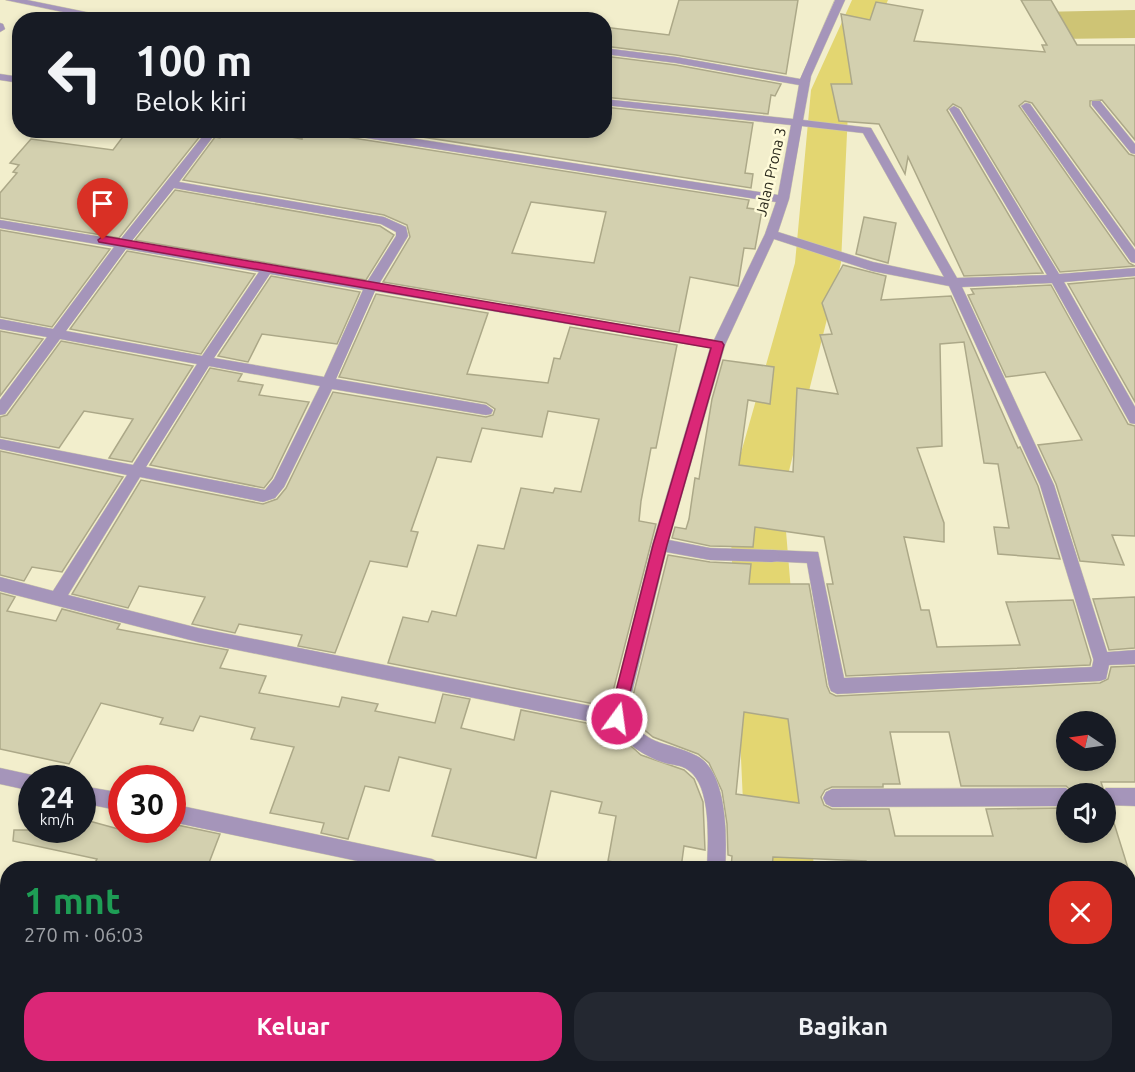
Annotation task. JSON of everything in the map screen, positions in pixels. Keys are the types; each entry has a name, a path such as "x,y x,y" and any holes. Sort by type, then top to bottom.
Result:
{"street":[{"path":"11,0 76,12"},
{"name":"Jalan Prona 3","path":"617,719 660,545 718,345 771,234 783,199 805,83 840,0"},
{"path":"612,52 676,60 805,83"},
{"path":"612,103 867,130 953,281 1047,485 1101,658 1100,674 837,686 813,557 710,554 660,545"},
{"path":"1096,103 1135,151"},
{"path":"1026,106 1135,259"},
{"path":"954,110 1056,279 1135,419"},
{"path":"0,410 124,243 207,138"},
{"path":"386,138 783,199"},
{"path":"0,444 251,495 270,494 279,483 328,383 371,286 402,236 402,230 395,224 172,184"},
{"path":"0,224 124,243 718,345"},
{"path":"771,234 910,275 953,281 975,283 1056,279 1135,272"},
{"path":"57,598 206,360 268,268"},
{"path":"0,324 486,410"},
{"path":"0,584 198,635 617,719 643,744 659,753 695,764 700,770 710,785 718,839 716,861"},
{"path":"1101,658 1135,657"},
{"path":"0,776 18,780"},
{"path":"832,798 1056,797"},
{"path":"1116,797 1135,797"},
{"path":"186,816 399,861"}],"shaded area":[{"path":"1135,10 1135,38 1056,39 1038,12"}],"building":[{"path":"679,0 798,0 786,74 676,55 612,47 612,28 669,35"},
{"path":"1021,0 1051,0 1077,45 1135,45 1135,140 1102,100 1090,101 1090,106 1129,154 1135,156 1135,246 1032,103 1025,101 1019,106 1129,263 1135,266 1060,272 961,108 953,104 947,110 1043,273 964,276 908,157 905,174 879,124 839,121 831,84 852,84 841,14 870,20 876,2 923,10 914,41 1045,52 1042,45 1047,45"},
{"path":"612,57 676,65 781,84 775,96 771,95 768,114 612,98"},
{"path":"612,108 753,123 745,173 753,174 751,188 429,138 612,138"},
{"path":"122,138 199,138 119,238 0,218 0,193 17,173 13,172 19,165 10,163 31,139 113,150"},
{"path":"214,138 353,138 749,200 747,208 762,210 755,249 744,248 738,286 690,277 679,332 383,282 410,237 407,225 384,215 183,180","holes":["531,202 606,212 594,263 512,253"]},
{"path":"175,190 380,226 394,235 366,280 135,240"},
{"path":"864,217 896,223 888,263 856,254"},
{"path":"0,230 110,249 52,327 0,317"},
{"path":"127,251 255,274 201,354 70,329"},
{"path":"843,265 886,276 881,300 951,296 1018,448 1020,447 1038,486 1060,559 998,554 994,527 1009,528 998,464 984,463 964,342 940,344 942,446 917,448 944,523 944,542 904,537 921,610 929,610 937,647 1020,645 1006,602 1073,600 1091,660 1090,665 846,676 827,584 833,584 824,537 755,527 753,547 710,546 672,538 675,527 686,529 689,519 695,478 699,479 712,399 723,360 774,367 770,404 748,400 739,465 793,472 797,388 838,394 820,335 832,334 822,303"},
{"path":"271,276 360,292 337,344 262,334 248,362 218,356"},
{"path":"1135,278 1135,402 1068,284"},
{"path":"1051,285 1128,424 1135,426 1135,536 1112,535 1124,565 1080,561 1056,484 1038,445 1082,440 1045,372 1006,377 968,295 974,294 971,289"},
{"path":"376,294 488,313 467,374 548,383 554,358 560,359 570,327 677,345 656,448 651,448 641,501 639,521 656,524 609,707 388,663 403,617 428,622 432,611 456,616 478,545 504,549 521,488 553,493 555,488 581,492 599,419 548,411 542,437 482,428 471,462 437,457 411,531 418,532 407,567 370,561 335,653 298,646 302,635 239,624 235,633 192,624 205,597 139,586 128,608 72,594 141,480 263,504 277,499 286,488 333,392 486,417 493,415 495,409 486,403 339,377"},
{"path":"0,331 43,339 0,396"},
{"path":"61,341 193,366 132,462 109,458 133,419 84,411 59,448 0,437 0,417 7,415"},
{"path":"210,368 242,374 238,381 263,385 259,395 309,402 272,478 264,488 150,465"},
{"path":"0,451 123,477 62,572 32,567 24,581 0,575"},
{"path":"668,555 710,562 751,564 749,584 809,584 827,686 830,693 836,696 1100,683 1108,679 1111,667 1135,666 1135,782 1056,783 1056,786 961,786 949,732 890,732 900,784 883,784 883,787 832,787 825,790 821,797 824,805 832,809 889,809 895,836 993,836 986,809 1056,808 1056,843 1116,843 1116,829 1126,861 866,861 773,857 773,861 732,861 732,856 728,855 727,824 722,791 709,763 698,754 653,737 628,716","holes":["744,712 788,719 799,803 736,794"]},
{"path":"0,593 15,597 7,611 56,621 62,609 120,624 117,629 228,650 220,668 266,676 259,693 339,707 342,697 378,704 375,711 435,723 443,694 470,699 461,728 514,740 521,710 611,728 641,755 684,770 694,779 703,802 705,850 684,846 682,861 608,861 616,816 599,813 602,802 551,791 536,858 432,836 451,769 399,757 389,791 365,786 348,839 321,833 324,823 270,813 294,747 251,739 255,728 200,716 193,731 160,724 163,718 101,703 69,764 0,749"},
{"path":"1135,597 1135,648 1109,650 1093,599"},
{"path":"96,823 108,826 108,843 186,843 186,827 220,834 210,861 96,861 97,859 22,843 96,843"},
{"path":"14,830 18,830 18,842 13,841"}],"waterway":[{"path":"780,861 756,495 818,263 830,90 870,0"}],"route":[{"path":"103,240 718,345 660,545 617,719"}]}
